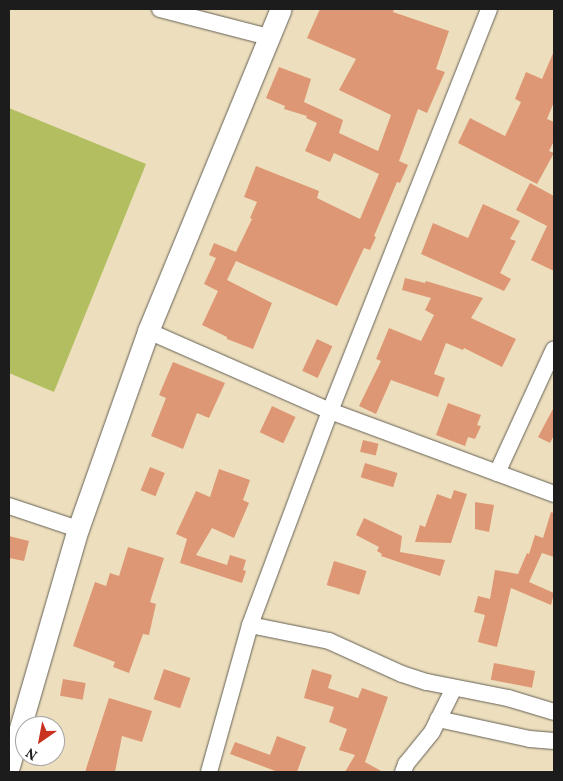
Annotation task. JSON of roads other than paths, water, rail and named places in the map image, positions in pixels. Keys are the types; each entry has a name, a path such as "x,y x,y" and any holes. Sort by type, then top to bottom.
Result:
{"street":[{"path":"160,9 268,37"},
{"path":"9,766 78,529 148,331 280,9"},
{"path":"209,772 250,624 330,411 489,9"},
{"path":"148,331 330,411 554,494"},
{"path":"497,473 554,349"},
{"path":"9,506 78,529"},
{"path":"250,624 329,640 402,674 427,682 508,698 554,712"},
{"path":"403,772 406,764 432,732 454,688"},
{"path":"438,719 530,739 554,741"}]}
